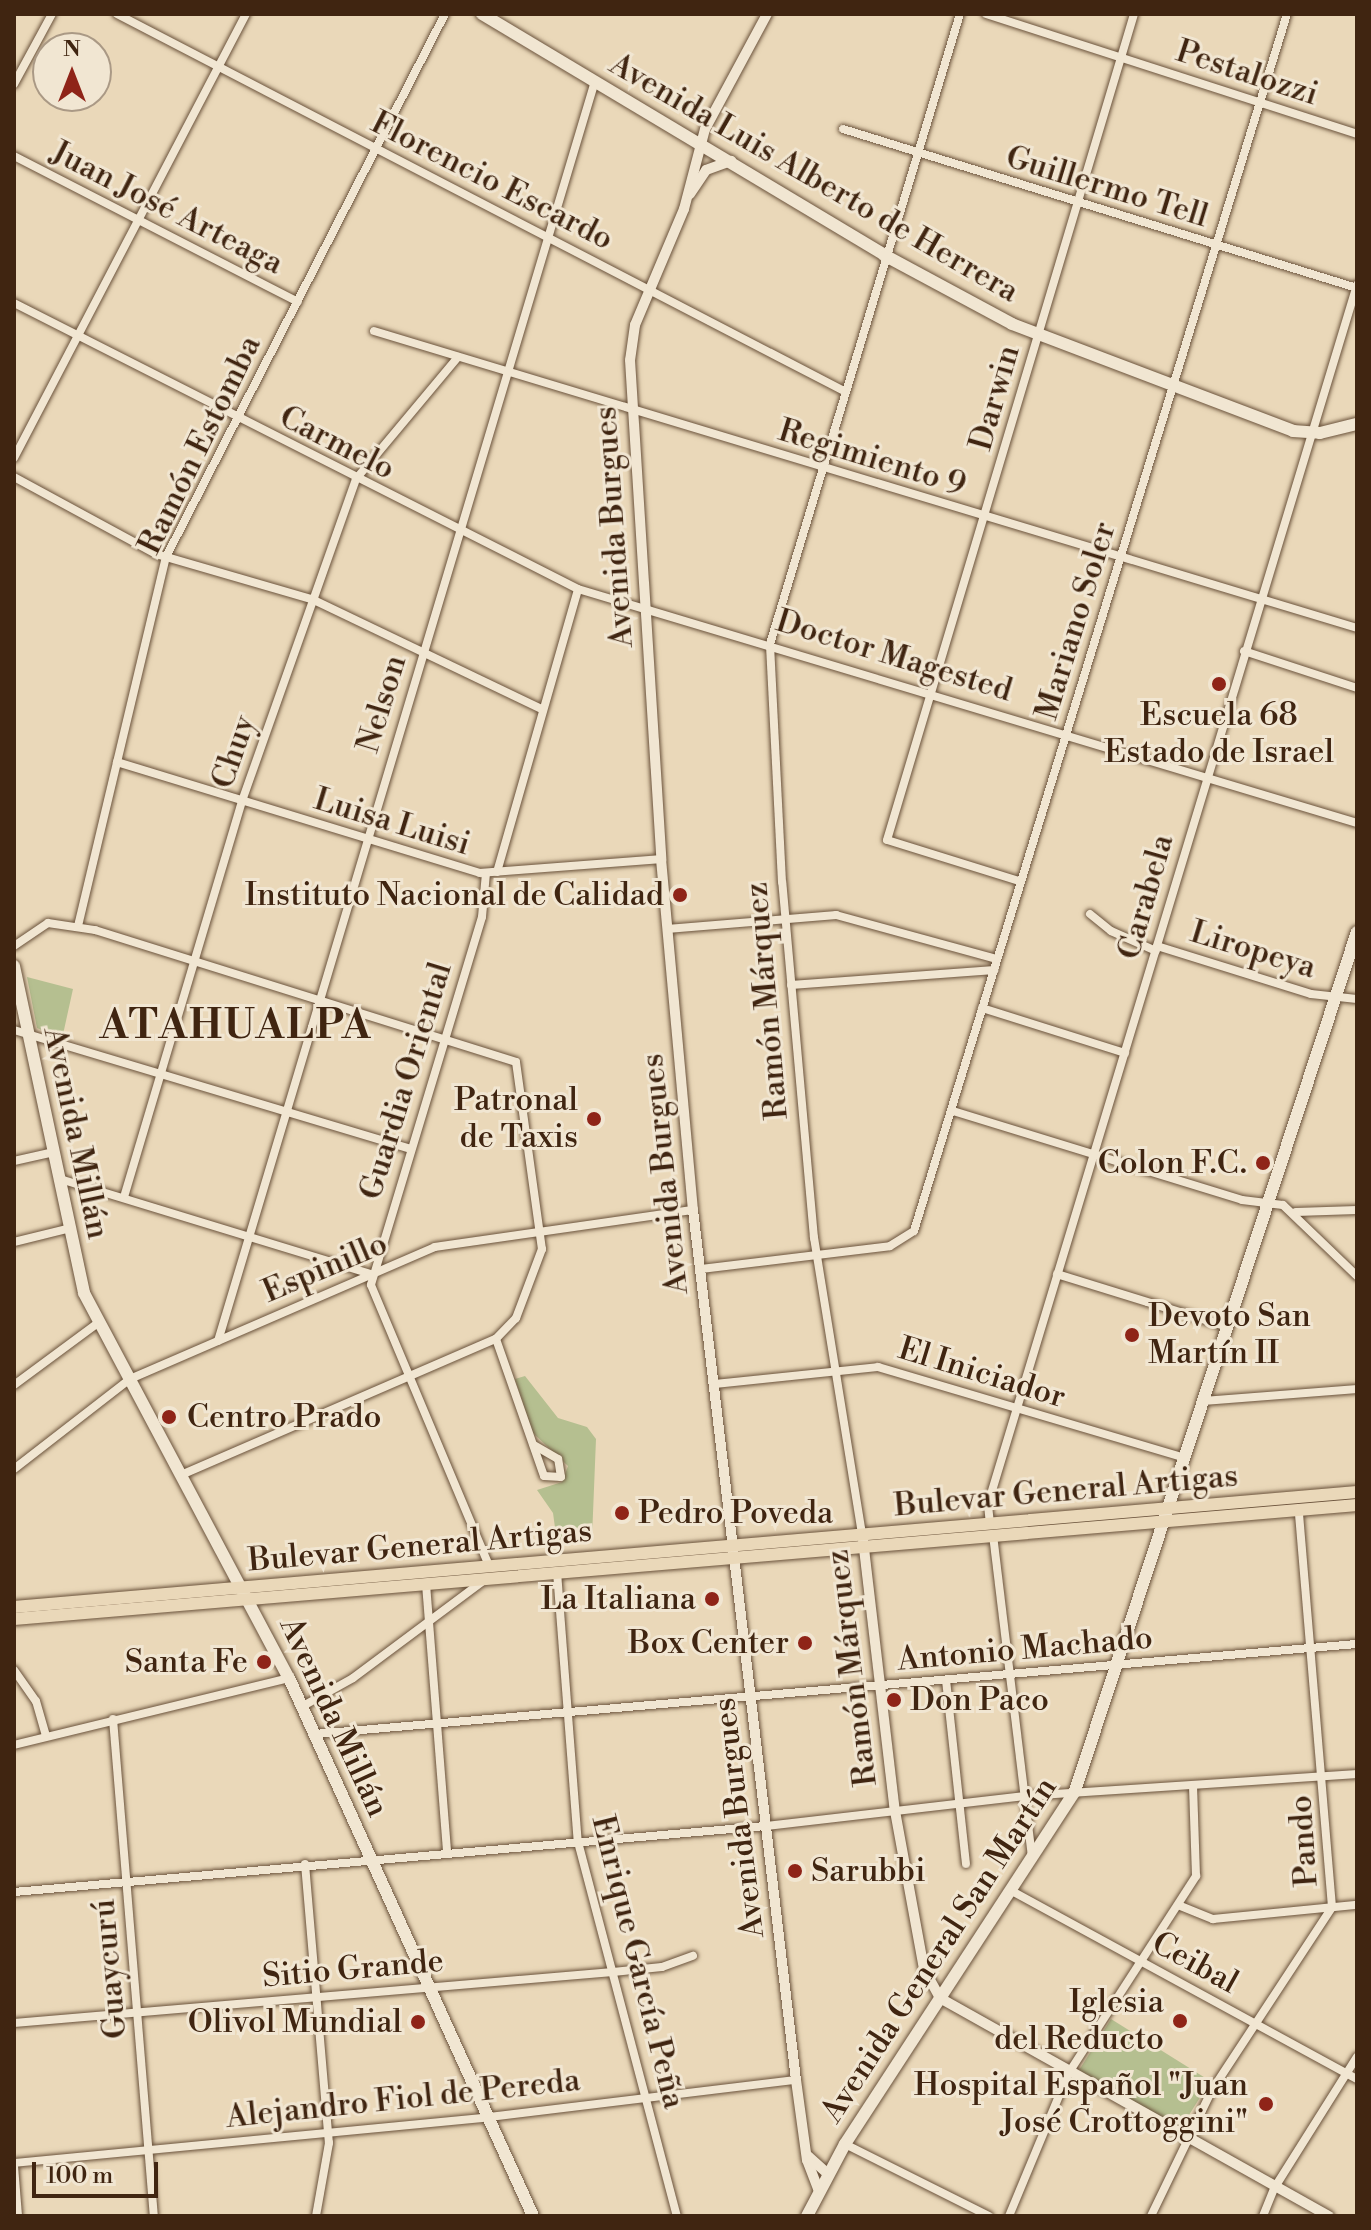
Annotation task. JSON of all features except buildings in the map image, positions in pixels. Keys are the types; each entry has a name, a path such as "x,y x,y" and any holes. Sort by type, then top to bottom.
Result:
{"main road":[{"name":"Avenida Luis Alberto de Herrera","path":"482,14 884,255 1039,335 1170,386 1312,434"},
{"path":"1312,434 1357,424"},
{"name":"Avenida General San Martín","path":"807,2216 818,2189 845,2144 1075,1791 1357,932"},
{"name":"Avenida Millán","path":"14,966 21,1031 54,1152 84,1293 303,1706 533,2216"},
{"name":"Bulevar General Artigas","path":"14,1607 242,1587 488,1572 1167,1515 1357,1492"},
{"name":"Bulevar General Artigas","path":"1167,1515 1357,1505"},
{"name":"Bulevar General Artigas","path":"14,1619 426,1584 488,1572 557,1572 734,1551"}],"street":[{"path":"14,84 52,14"},
{"name":"Florencio Escardo","path":"117,14 844,391"},
{"path":"14,458 246,14"},
{"name":"Ramón Estomba","path":"78,926 166,557 445,14"},
{"name":"Avenida Burgues","path":"767,14 700,142 688,195 649,289 630,348 661,859 693,1210 796,2080 806,2154 818,2189"},
{"name":"Ramón Márquez","path":"940,1998 924,1969 895,1811 863,1540 816,1255 785,919 770,644 884,255 960,14"},
{"name":"Pestalozzi","path":"986,14 1357,134"},
{"name":"Darwin","path":"1019,881 887,840 1134,14"},
{"name":"Mariano Soler","path":"816,1255 907,1240 914,1231 1121,557 1213,245 1287,14"},
{"name":"Nelson","path":"218,1341 595,81"},
{"name":"Guillermo Tell","path":"843,129 1077,204 1357,287"},
{"name":"Juan José Arteaga","path":"14,156 298,302"},
{"name":"Avenida Burgues","path":"688,195 706,170 731,161"},
{"name":"Carabela","path":"1033,1857 1013,1674 988,1504 1244,651 1357,287"},
{"name":"Carmelo","path":"14,303 238,420 578,589 645,608"},
{"name":"Regimiento 9","path":"374,331 1357,628"},
{"name":"Chuy","path":"124,1197 242,801 356,479 458,357"},
{"path":"14,477 166,557 314,600 541,709"},
{"path":"497,872 541,709 578,589"},
{"name":"Doctor Magested","path":"645,608 1207,775 1357,823"},
{"path":"1244,651 1357,688"},
{"name":"Luisa Luisi","path":"117,762 486,873 661,859"},
{"name":"Guardia Oriental","path":"372,1274 482,917 486,873"},
{"name":"Liropeya","path":"1090,914 1111,931 1156,948 1335,998 1357,999"},
{"path":"667,929 836,915 997,959"},
{"path":"14,946 48,923 78,926 516,1062 540,1231 539,1265 516,1318 496,1339 181,1475"},
{"path":"791,985 994,970"},
{"path":"982,1008 1125,1053"},
{"path":"21,1031 410,1149"},
{"path":"953,1111 1242,1200 1267,1202 1296,1212 1357,1210"},
{"path":"14,1161 54,1152"},
{"path":"60,1179 372,1274 371,1285 488,1572 353,1678 303,1706"},
{"name":"Espinillo","path":"14,1469 130,1379 444,1244 693,1210"},
{"path":"1296,1212 1357,1276"},
{"path":"14,1242 71,1228"},
{"path":"701,1269 816,1255"},
{"path":"1057,1274 1228,1327"},
{"path":"14,1385 99,1322"},
{"path":"496,1339 534,1445"},
{"name":"El Iniciador","path":"714,1384 835,1369 886,1368 1185,1458"},
{"path":"1204,1401 1357,1389"},
{"name":"Pando","path":"1151,2216 1185,2138 1255,2023 1332,1907 1299,1510"},
{"name":"Enrique García Peña","path":"557,1572 578,1842 677,2216"},
{"path":"426,1584 447,1852"},
{"name":"Antonio Machado","path":"315,1734 1357,1644"},
{"path":"14,1670 36,1701 46,1736"},
{"path":"14,1745 289,1678"},
{"path":"946,1680 966,1864"},
{"name":"Guaycurú","path":"113,1719 154,2216"},
{"path":"14,1892 305,1864 766,1826 1075,1791 1357,1774"},
{"path":"1009,2216 1068,2074 1178,1905 1199,1864 1193,1786"},
{"path":"305,1864 329,2132 316,2216"},
{"name":"Ceibal","path":"1010,1890 1357,2079"},
{"path":"1178,1905 1213,1919 1357,1905"},
{"name":"Sitio Grande","path":"14,2023 613,1972 662,1967 693,1956"},
{"path":"940,1998 1068,2074 1329,2216"},
{"path":"1263,2216 1275,2187 1357,2057"},
{"name":"Alejandro Fiol de Pereda","path":"14,2164 489,2117 796,2080"},
{"path":"845,2144 989,2216"},
{"path":"806,2154 827,2173"},
{"path":"14,2164 18,2216"}],"green space":[{"path":"27,977 73,989 62,1039 37,1028"},
{"path":"525,1376 558,1418 587,1427 596,1439 592,1538 557,1542 553,1513 537,1490 562,1482 568,1466 533,1433 515,1379"},
{"path":"1111,2019 1210,2081 1178,2132 1079,2070"}],"place":[{"name":"Escuela 68 Estado de Israel","path":"1219,684"},
{"name":"Instituto Nacional de Calidad","path":"680,895"},
{"name":"Patronal de Taxis","path":"594,1119"},
{"name":"Colon F.C.","path":"1263,1163"},
{"name":"Devoto San Martín II","path":"1132,1335"},
{"name":"Centro Prado","path":"169,1417"},
{"name":"Pedro Poveda","path":"622,1513"},
{"name":"La Italiana","path":"712,1599"},
{"name":"Box Center","path":"805,1643"},
{"name":"Santa Fe","path":"264,1662"},
{"name":"Don Paco","path":"894,1700"},
{"name":"Sarubbi","path":"795,1871"},
{"name":"Iglesia del Reducto","path":"1180,2021"},
{"name":"Olivol Mundial","path":"418,2022"},
{"name":"Hospital Español \"Juan José Crottoggini\"","path":"1266,2104"}],"district":[{"name":"ATAHUALPA","path":"236,1026"}]}
